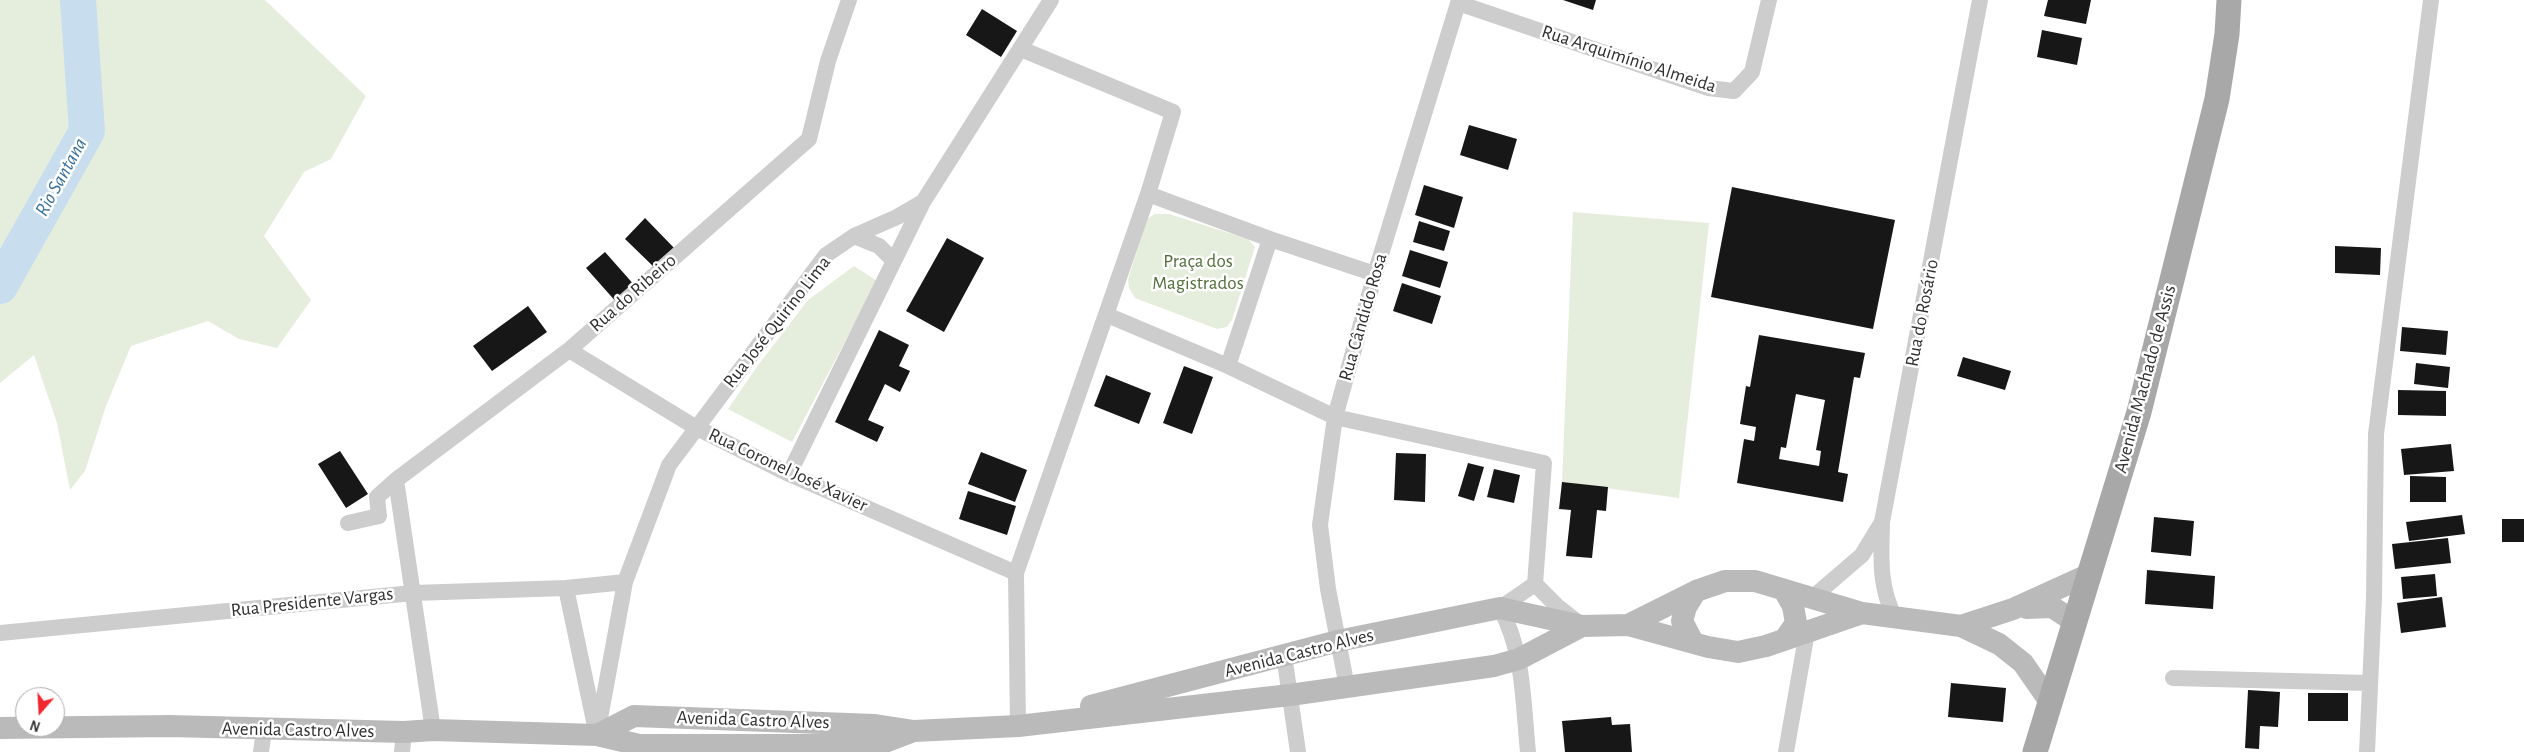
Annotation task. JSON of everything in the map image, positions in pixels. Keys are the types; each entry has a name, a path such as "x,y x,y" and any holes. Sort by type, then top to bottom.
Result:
{"main road":[{"name":"Avenida Machado de Assis","path":"2035,752 2139,412 2217,99 2227,34 2229,0"}],"street":[{"name":"Rua do Ribeiro","path":"348,523 379,516 377,497 396,480 569,350 809,139 828,61 849,0"},
{"name":"Rua José Quirino Lima","path":"789,474 923,202 1051,0"},
{"name":"Rua Arquimínio Almeida","path":"1459,2 1708,88 1734,91 1752,72 1769,0"},
{"name":"Rua do Rosário","path":"1812,598 1862,555 1882,522 1980,0"},
{"path":"2368,752 2369,683 2374,598 2376,434 2432,0"},
{"name":"Rua Cândido Rosa","path":"1347,687 1328,589 1320,525 1335,416 1375,274 1459,2"},
{"path":"1018,726 1016,573 1107,315 1148,194 1173,112 1021,48"},
{"path":"1148,194 1270,239 1375,274"},
{"name":"Rua José Quirino Lima","path":"597,735 626,582 669,464 826,255 854,236 897,217 923,202"},
{"path":"854,236 879,246 893,260"},
{"path":"1228,366 1270,239"},
{"path":"1107,315 1228,366 1335,416 1544,463 1535,584 1557,606 1582,626"},
{"name":"Rua Coronel José Xavier","path":"569,350 695,427 789,474 1016,573"},
{"path":"396,480 433,730"},
{"path":"1882,522 1881,575 1887,603 1894,618"},
{"path":"1961,626 2013,609 2090,574"},
{"name":"Avenida Castro Alves","path":"1628,624 1696,591 1726,581 1755,581 1862,613 1961,626"},
{"name":"Rua Presidente Vargas","path":"0,633 412,593 566,588 626,582"},
{"path":"1528,752 1519,659 1507,620 1500,608 1535,584"},
{"path":"566,588 597,735"},
{"path":"1784,590 1793,606 1796,623 1785,639"},
{"path":"1692,642 1682,621 1686,607 1696,591"},
{"path":"2013,609 2052,607 2075,622"},
{"name":"Avenida Castro Alves","path":"1018,726 1284,655 1500,608 1582,626 1628,624 1708,647 1738,652 1766,646 1862,613"},
{"name":"Avenida Castro Alves","path":"0,728 170,726 264,730 403,742 433,730 597,735 634,716 876,741 914,731 1018,726 1290,696 1494,666 1519,659 1582,626"},
{"path":"1961,626 1999,644 2023,663 2050,702"},
{"path":"1786,752 1808,632"},
{"path":"1284,655 1298,752"},
{"path":"2023,663 2043,667 2061,666"},
{"path":"2173,678 2369,683"},
{"path":"261,752 264,730"}],"green space":[{"path":"0,0 265,0 366,96 331,159 304,172 264,236 311,300 277,348 239,339 208,321 131,346 106,406 85,471 70,490 57,423 34,355 0,383"},
{"path":"1573,212 1709,223 1679,498 1562,482"},
{"name":"Praça dos Magistrados","path":"1155,214 1169,214 1248,239 1255,247 1232,320 1227,327 1217,329 1135,298 1129,288 1128,279 1147,219"},
{"path":"854,266 877,281 792,442 728,409 758,365 808,300"}],"building":[{"path":"1563,0 1596,0 1593,10"},
{"path":"2048,0 2091,0 2086,24 2044,16"},
{"path":"982,9 1017,31 1001,57 966,35"},
{"path":"2042,30 2082,38 2077,65 2037,57"},
{"path":"1469,125 1517,139 1508,170 1460,155"},
{"path":"1424,185 1463,197 1454,228 1415,215"},
{"path":"1732,187 1895,220 1873,329 1711,297"},
{"path":"645,218 677,251 657,270 625,239"},
{"path":"1419,221 1450,231 1444,251 1413,242"},
{"path":"947,238 984,258 944,332 906,311"},
{"path":"2335,246 2381,248 2380,275 2335,273"},
{"path":"1410,250 1448,262 1440,288 1402,276"},
{"path":"605,252 636,287 618,304 586,268"},
{"path":"1402,283 1441,296 1432,324 1393,311"},
{"path":"528,306 547,332 492,371 473,346"},
{"path":"2402,327 2448,331 2446,355 2400,351"},
{"path":"879,330 909,345 899,366 910,371 900,392 885,384 868,420 884,427 877,442 835,422"},
{"path":"1759,335 1865,353 1860,378 1854,377 1838,472 1848,474 1843,502 1737,483 1744,439 1754,441 1756,427 1740,424 1746,386 1750,387","holes":["1796,394 1825,400 1816,450 1821,451 1819,466 1779,459 1781,447 1786,448"]},
{"path":"1963,357 2011,371 2005,390 1957,376"},
{"path":"2416,363 2450,367 2448,388 2414,384"},
{"path":"1184,366 1213,377 1192,434 1163,423"},
{"path":"1106,375 1151,393 1139,424 1094,406"},
{"path":"2398,390 2446,391 2446,416 2398,415"},
{"path":"2451,444 2454,471 2404,475 2401,449"},
{"path":"340,451 368,494 346,508 318,464"},
{"path":"981,452 1027,470 1015,502 968,484"},
{"path":"1396,453 1426,454 1425,502 1394,500"},
{"path":"1468,463 1484,467 1474,501 1458,496"},
{"path":"1494,469 1520,475 1514,503 1487,497"},
{"path":"2410,476 2446,477 2446,502 2410,502"},
{"path":"1562,482 1608,487 1606,511 1597,510 1592,558 1566,556 1571,510 1559,509"},
{"path":"968,491 1016,506 1007,535 959,519"},
{"path":"2462,515 2465,534 2409,541 2406,522"},
{"path":"2154,517 2194,521 2191,556 2151,552"},
{"path":"2502,519 2524,519 2524,542 2502,542"},
{"path":"2448,538 2451,563 2395,569 2392,544"},
{"path":"2147,570 2215,576 2213,609 2145,604"},
{"path":"2435,574 2437,596 2403,599 2401,577"},
{"path":"2442,597 2446,627 2401,633 2397,603"},
{"path":"1951,683 2006,688 2003,722 1948,717"},
{"path":"2248,690 2280,692 2278,727 2260,726 2259,749 2245,748"},
{"path":"2308,693 2348,693 2348,721 2308,721"},
{"path":"1611,717 1612,725 1630,724 1632,752 1565,752 1562,721"}],"waterway":[{"name":"Rio Santana","path":"0,286 87,131 78,0"}]}
